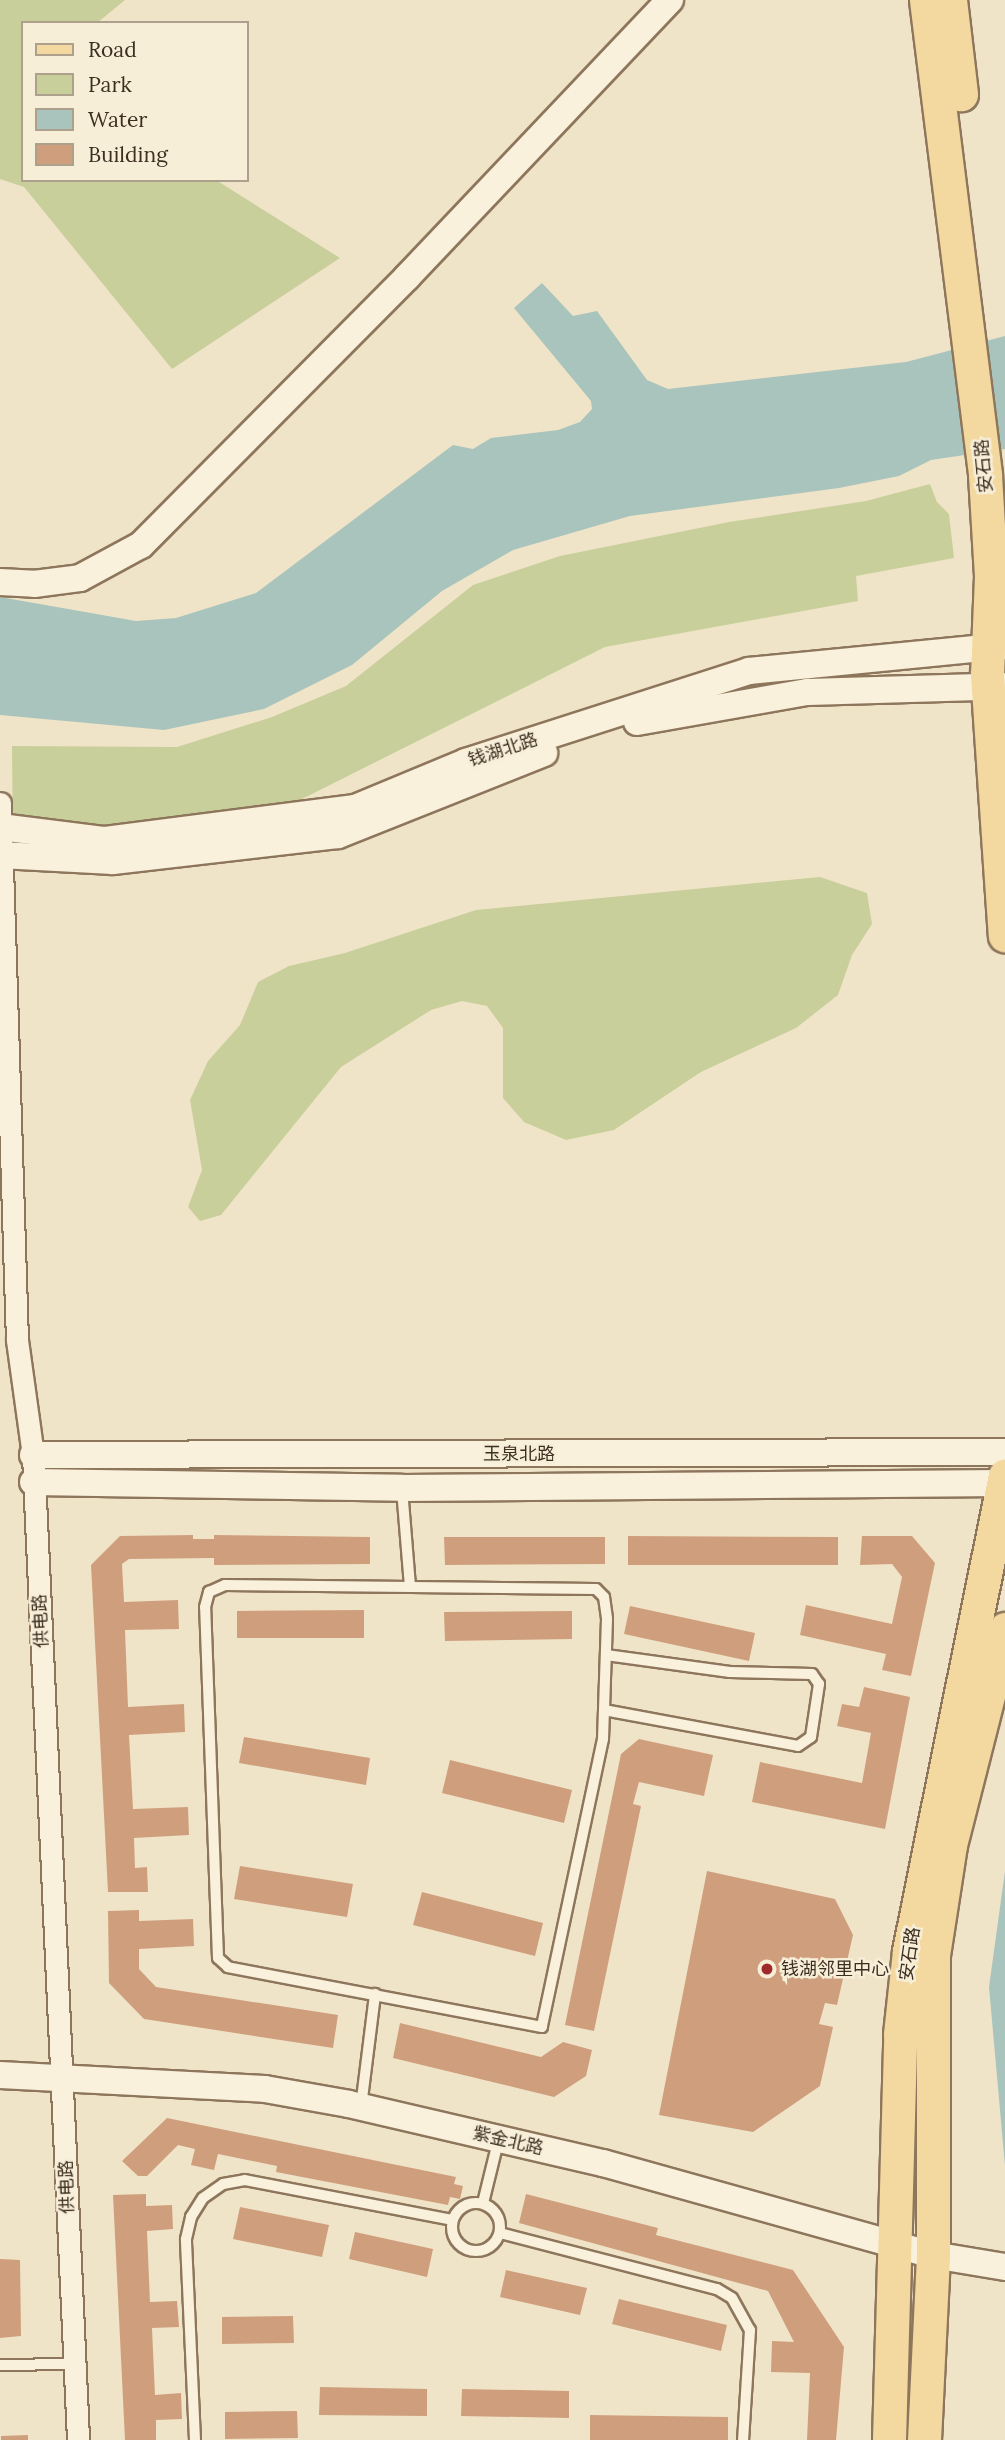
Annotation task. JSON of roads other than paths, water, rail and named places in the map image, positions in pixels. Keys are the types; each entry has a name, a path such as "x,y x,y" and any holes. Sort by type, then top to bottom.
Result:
{"main road":[{"name":"安石路","path":"926,0 980,329"},
{"name":"安石路","path":"950,0 995,466 991,576 997,646 996,686 1005,935"},
{"name":"安石路","path":"889,2440 900,2034 909,1951 1005,1476"},
{"name":"安石路","path":"924,2440 933,2255 933,1955 950,1845 1005,1629"}],"street":[{"path":"0,582 34,584 80,578 141,545 407,277 670,0"},
{"name":"钱湖北路","path":"1,819 105,839 355,808 466,762 749,671 997,646"},
{"name":"钱湖北路","path":"2,855 113,861 338,835 621,724 808,692 996,686"},
{"name":"供电路","path":"1,819 16,1340 33,1455 78,2440"},
{"name":"玉泉北路","path":"33,1455 1005,1452"},
{"name":"玉泉北路","path":"33,1482 402,1488 1005,1483"},
{"name":"紫金北路","path":"0,2075 62,2076 265,2089 361,2107 499,2138 933,2255 1002,2266"}],"lane":[{"path":"402,1488 410,1587"},
{"path":"225,1585 410,1587 596,1589 604,1597 607,1619 601,1752 542,2027 228,1967 218,1958 205,1607 209,1591 225,1585"},
{"path":"604,1710 798,1746 811,1737 820,1684 812,1674 730,1672 606,1655"},
{"path":"361,2107 375,1994"},
{"path":"483,2203 499,2138"},
{"path":"195,2440 187,2239 191,2217 203,2198 223,2184 246,2180 452,2220"},
{"path":"470,2203 483,2203 501,2220 500,2233 494,2244 470,2251 459,2244 452,2220 470,2203"},
{"path":"500,2233 718,2289 732,2298 750,2330 743,2440"},
{"path":"0,2365 75,2364"}],"water":[{"path":"542,283 573,316 597,311 647,380 668,389 906,362 1005,336 1005,449 931,460 899,476 839,488 630,516 513,550 442,591 352,665 264,709 164,730 0,715 0,597 136,621 176,618 256,593 453,445 473,449 491,438 558,430 580,422 592,409 591,401 514,308"},
{"path":"1005,1871 1005,2166 989,1987"}],"place":[{"name":"钱湖邻里中心","path":"767,1969"}]}
